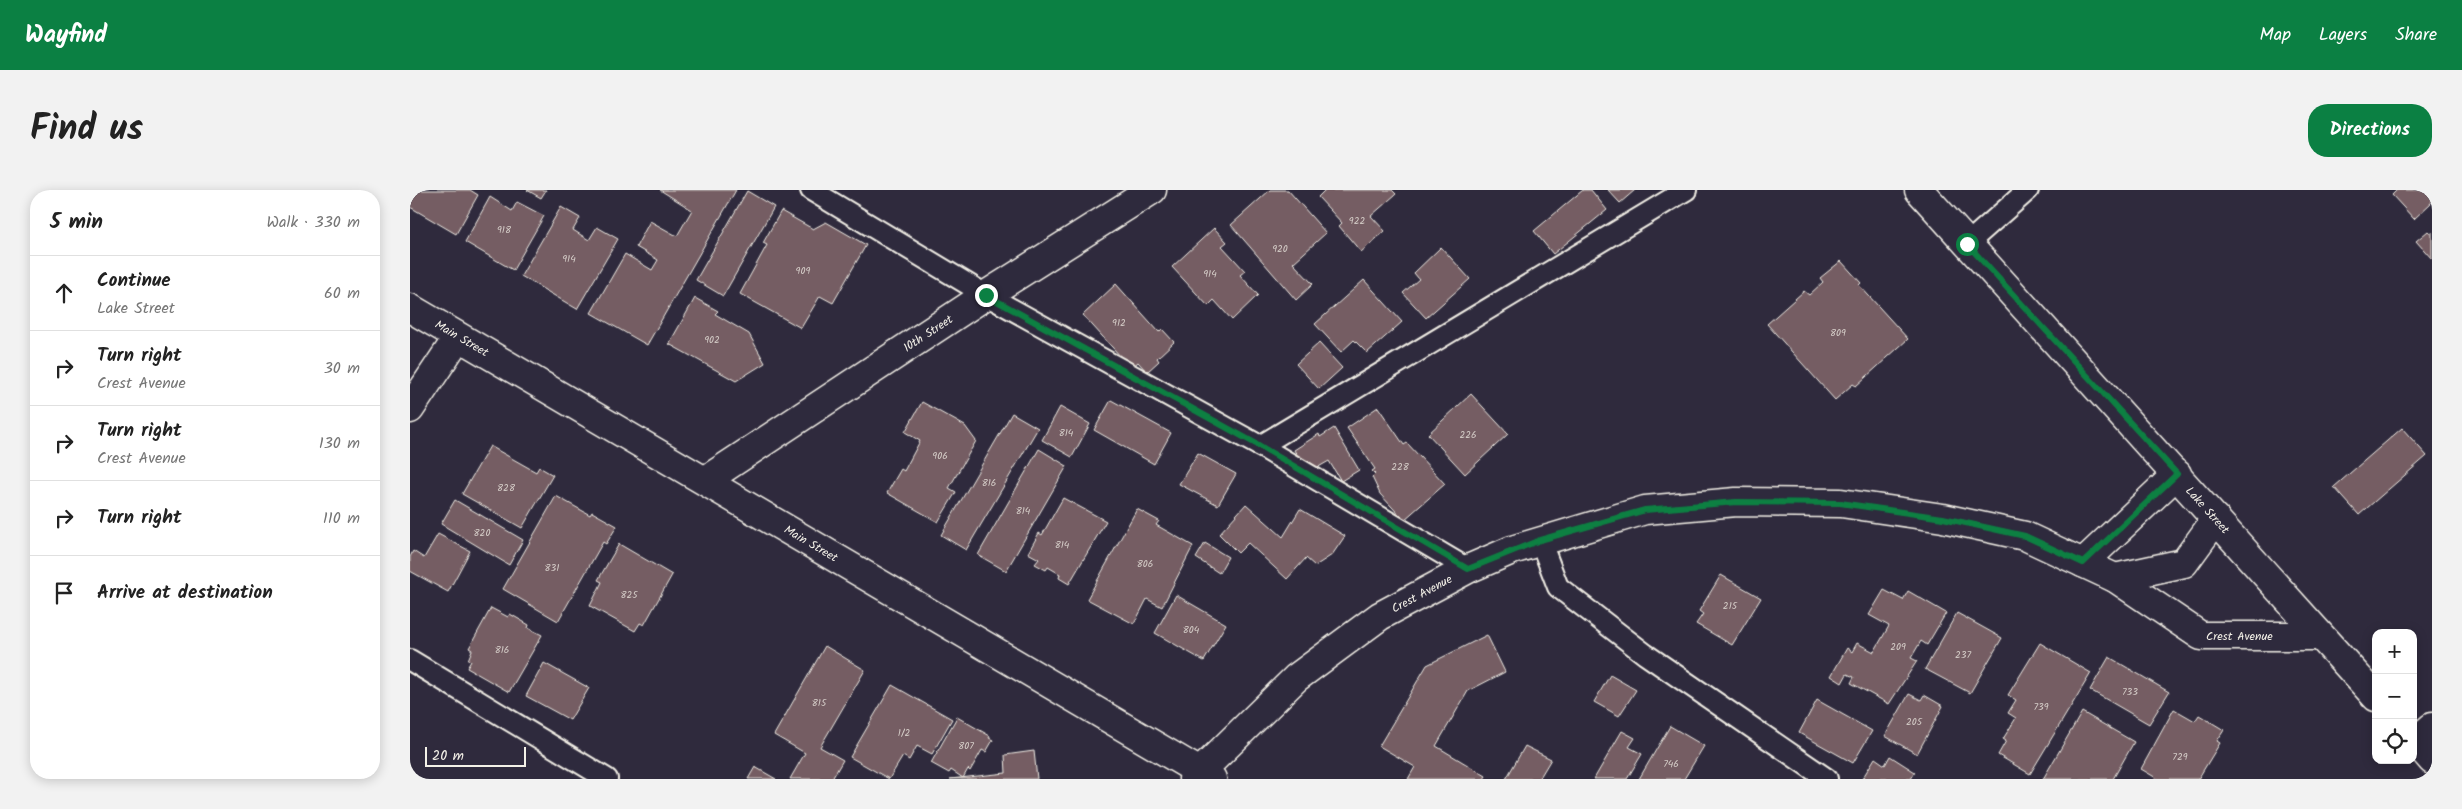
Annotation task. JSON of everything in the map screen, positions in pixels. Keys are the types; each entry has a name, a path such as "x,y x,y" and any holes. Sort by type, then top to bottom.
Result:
{"street":[{"name":"10th Street","path":"706,480 986,295 1152,190"},
{"name":"Lake Street","path":"1919,190 2177,474 2372,693"},
{"name":"Main Street","path":"410,308 706,480 1202,777"},
{"path":"410,409 458,337"},
{"path":"2083,563 2177,474"},
{"name":"Crest Avenue","path":"1202,777 1296,678 1380,616 1468,569 1540,540 1645,510 1736,502 1840,503 1943,518 2025,536 2115,578 2201,636 2320,636"},
{"path":"2115,578 2184,563 2216,519"}],"lane":[{"path":"811,190 986,295 1260,446 1468,569"},
{"path":"1260,446 1686,190"},
{"path":"1967,244 2028,190"},
{"path":"1540,540 1558,587 1645,654 1827,779"},
{"path":"410,660 606,779"}],"building":[{"path":"413,190 470,190 478,195 456,234 410,207 410,195"},
{"path":"527,190 546,190 541,198"},
{"path":"660,190 736,190 647,345 591,313 625,254 652,270 658,260 636,247 650,221 677,236 692,210"},
{"path":"1270,190 1288,190 1326,233 1293,263 1313,284 1296,300 1231,225"},
{"path":"1325,190 1392,190 1396,194 1371,216 1385,231 1361,252 1339,226 1342,223 1318,197"},
{"path":"1583,190 1591,190 1607,210 1553,254 1534,231"},
{"path":"1608,190 1635,190 1620,203"},
{"path":"2397,190 2432,190 2432,202 2414,219 2392,195"},
{"path":"747,191 774,207 723,296 696,280"},
{"path":"490,197 512,211 517,202 544,216 513,270 465,242"},
{"path":"561,207 580,218 573,230 589,240 597,227 618,239 577,309 521,276"},
{"path":"781,211 813,229 826,222 866,245 833,303 820,296 801,328 740,294 767,245 763,243"},
{"path":"1214,228 1227,242 1222,246 1245,271 1240,275 1258,295 1232,320 1214,300 1208,306 1172,267"},
{"path":"2428,231 2432,232 2432,259 2416,241"},
{"path":"1441,247 1470,279 1426,318 1403,293 1419,279 1414,273"},
{"path":"1841,261 1861,283 1859,285 1908,339 1856,386 1853,384 1835,400 1767,324 1804,291 1809,295 1823,282 1820,278"},
{"path":"1364,280 1402,322 1367,353 1354,340 1341,352 1315,324"},
{"path":"1116,284 1159,332 1162,329 1174,342 1157,358 1159,361 1147,372 1138,362 1131,368 1083,315"},
{"path":"695,298 718,311 715,314 749,334 765,363 736,381 669,344"},
{"path":"1319,343 1342,368 1319,389 1296,364"},
{"path":"1471,394 1508,434 1465,474 1428,434"},
{"path":"1111,400 1171,433 1154,464 1094,430"},
{"path":"922,402 965,426 976,441 949,488 956,492 938,522 887,493 901,469 904,471 920,441 905,432"},
{"path":"1060,407 1090,424 1072,457 1042,440"},
{"path":"1378,407 1404,445 1407,443 1445,484 1404,520 1380,494 1372,477 1375,474 1372,471 1375,469 1347,428"},
{"path":"1012,413 1038,428 966,550 941,535"},
{"path":"1334,428 1359,470 1341,481 1329,461 1308,473 1294,450 1319,434 1320,437"},
{"path":"2402,428 2427,456 2359,515 2334,487"},
{"path":"490,446 536,472 539,467 553,475 522,528 462,494"},
{"path":"1039,449 1067,466 1006,571 978,555"},
{"path":"1198,453 1236,474 1218,505 1179,484"},
{"path":"556,496 590,515 592,512 617,526 606,544 603,542 558,621 503,589"},
{"path":"1063,498 1106,521 1069,584 1059,578 1060,574 1048,567 1046,570 1035,564 1039,559 1028,553 1039,533 1042,535"},
{"path":"455,500 523,540 509,565 441,524"},
{"path":"1246,504 1283,537 1300,509 1345,536 1332,555 1315,566 1306,558 1287,579 1248,543 1238,553 1219,534"},
{"path":"1137,509 1159,521 1156,525 1193,546 1162,607 1147,599 1134,624 1087,599"},
{"path":"438,534 470,551 448,592 410,571 410,557 413,551 424,558"},
{"path":"1205,543 1228,557 1219,573 1196,558"},
{"path":"619,544 672,575 644,625 640,623 635,631 590,606 602,582 598,580"},
{"path":"1721,575 1761,598 1732,645 1696,624 1703,614 1699,611"},
{"path":"1884,590 1903,600 1908,591 1946,613 1927,645 1921,641 1911,658 1917,661 1889,704 1851,683 1854,677 1847,674 1842,683 1831,676 1847,648 1852,652 1857,643 1874,652 1889,626 1869,615"},
{"path":"1176,595 1226,624 1204,661 1155,633"},
{"path":"491,608 508,617 510,614 529,625 528,628 542,635 509,692 467,668 471,661 468,660 472,650 469,648"},
{"path":"1957,613 2002,638 1970,693 1925,669"},
{"path":"1487,635 1505,672 1468,691 1436,746 1486,776 1484,779 1408,779 1415,767 1379,746 1427,665"},
{"path":"2040,643 2091,673 2030,774 1998,755 2006,741 2003,739 2016,718 2008,713 2016,700 2008,695"},
{"path":"825,646 865,670 820,747 843,760 832,779 790,779 805,753 774,735"},
{"path":"2109,657 2169,692 2149,724 2090,690"},
{"path":"544,663 589,688 570,720 526,696"},
{"path":"1610,675 1636,690 1619,716 1594,702"},
{"path":"892,685 952,719 932,754 917,746 909,760 903,756 889,779 850,757"},
{"path":"1909,694 1921,700 1924,695 1943,706 1917,754 1885,736"},
{"path":"1817,700 1872,731 1853,763 1799,733"},
{"path":"2174,709 2195,721 2199,715 2224,730 2217,741 2220,743 2198,779 2158,779 2141,769"},
{"path":"2082,712 2134,742 2113,779 2043,779"},
{"path":"957,717 990,736 989,738 993,740 986,752 982,750 970,771 968,769 963,778 951,770 949,773 931,763"},
{"path":"1670,726 1704,746 1684,779 1639,779"},
{"path":"1622,731 1635,738 1629,747 1642,754 1627,779 1594,779"},
{"path":"1525,746 1551,759 1539,779 1506,779"},
{"path":"1034,751 1037,779 950,779 1006,773 1005,755"},
{"path":"1890,756 1915,772 1911,779 1862,779 1875,758 1885,765"},
{"path":"755,767 776,779 748,779"}],"route":[{"path":"986,295 1260,446 1468,569 1540,540 1645,510 1736,502 1840,503 1943,518 2025,536 2083,563 2177,474 1967,244"}]}
